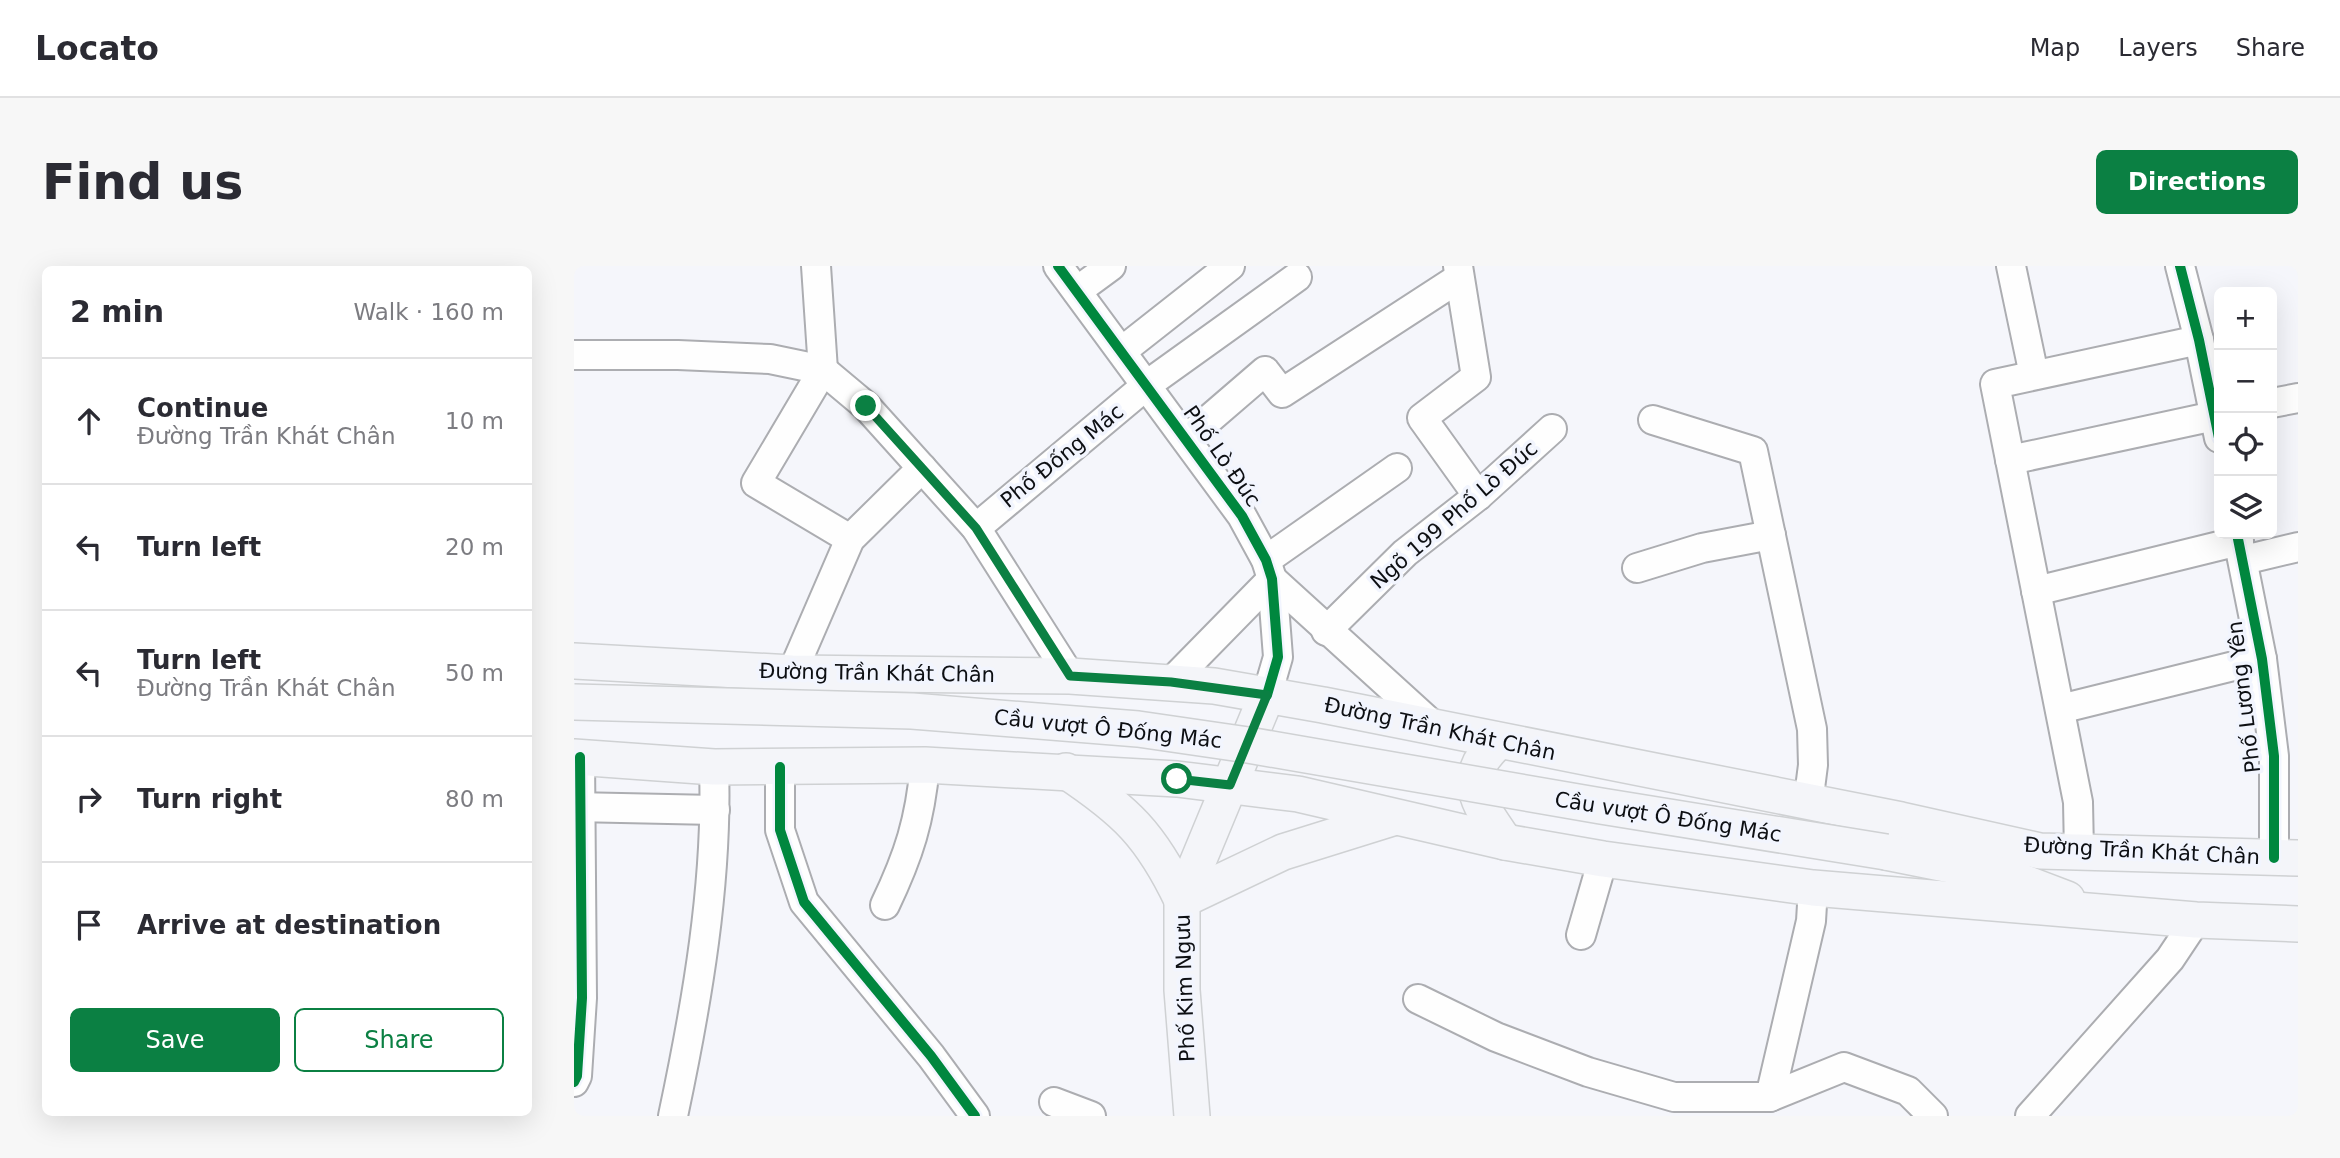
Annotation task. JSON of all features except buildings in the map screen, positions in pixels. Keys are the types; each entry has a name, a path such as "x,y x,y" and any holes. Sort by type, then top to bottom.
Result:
{"main road":[{"name":"Đường Trần Khát Chân","path":"574,661 792,673 1070,676 1171,682 1267,695 1808,804 1901,820 2039,851 2286,858"},
{"name":"Phố Kim Ngưu","path":"1192,1116 1182,990 1182,900 1267,695"},
{"name":"Cầu vượt Ô Đống Mác","path":"574,702 923,712 1127,728 1248,745 1886,852 2006,876 2099,911"},
{"path":"1498,742 1483,754 1476,771 1475,784 1480,803 1505,842"},
{"path":"577,757 714,766 925,765 1064,770 1230,785 1298,794 1392,818 1505,842 1603,859 1813,888 2196,920 2298,924"},
{"path":"1064,770 1111,801 1140,829 1162,858 1182,900 1283,852 1392,818"},
{"name":"Cầu vượt Ô Đống Mác","path":"1886,852 2039,851"}],"street":[{"path":"816,266 823,370 756,483 850,539"},
{"name":"Phố Lò Đúc","path":"1058,266 1148,384 1242,516 1269,570 1278,657 1267,695"},
{"path":"1077,291 1111,266"},
{"path":"1122,351 1230,266"},
{"path":"2011,266 2034,375"},
{"path":"2180,266 2216,413"},
{"path":"1186,439 1265,371 1282,393 1458,272 1476,377 1422,418 1478,496"},
{"name":"Phố Đống Mác","path":"976,528 1148,384 1297,277"},
{"path":"2080,852 2078,802 1995,384 2199,340"},
{"path":"574,355 678,355 771,359 823,370 866,406 976,528 1070,676"},
{"path":"2277,402 2298,398"},
{"path":"1653,420 1753,451 1812,730 1813,765 1808,804"},
{"path":"2010,460 2214,424"},
{"name":"Ngõ 199 Phố Lò Đúc","path":"1326,631 1405,553 1478,496 1552,429"},
{"path":"792,673 850,539 922,468"},
{"path":"1171,682 1269,570 1397,468"},
{"path":"1637,568 1702,548 1771,536"},
{"path":"2036,591 2240,545 2298,547"},
{"name":"Phố Lương Yên","path":"2240,545 2262,659 2286,858"},
{"path":"1269,570 1326,631 1437,729"},
{"path":"2060,709 2262,659"},
{"path":"574,1082 577,1076 578,998 577,757"},
{"path":"885,905 905,863 921,810 925,765"},
{"path":"673,1116 701,950 715,810 714,766"},
{"path":"779,767 780,830 804,902 931,1056 975,1116"},
{"path":"578,807 715,810"},
{"path":"1581,934 1603,859"},
{"path":"1770,1097 1811,921 1813,888"},
{"path":"2030,1116 2170,959 2196,920"},
{"path":"1418,999 1508,1041 1588,1072 1674,1097 1770,1097 1844,1067 1902,1104 1933,1116"},
{"path":"1054,1102 1091,1116"}],"cycle path":[{"path":"1058,266 1242,516 1266,560 1272,579 1278,657 1267,695"},
{"path":"2180,266 2214,414"},
{"path":"2238,539 2262,659 2274,756 2274,858"},
{"path":"574,1082 577,1076 582,998 580,757"},
{"path":"780,767 780,830 804,902 931,1056 975,1116"}],"route":[{"path":"866,406 976,528 1070,676 1171,682 1267,695 1230,785 1177,779"}]}
